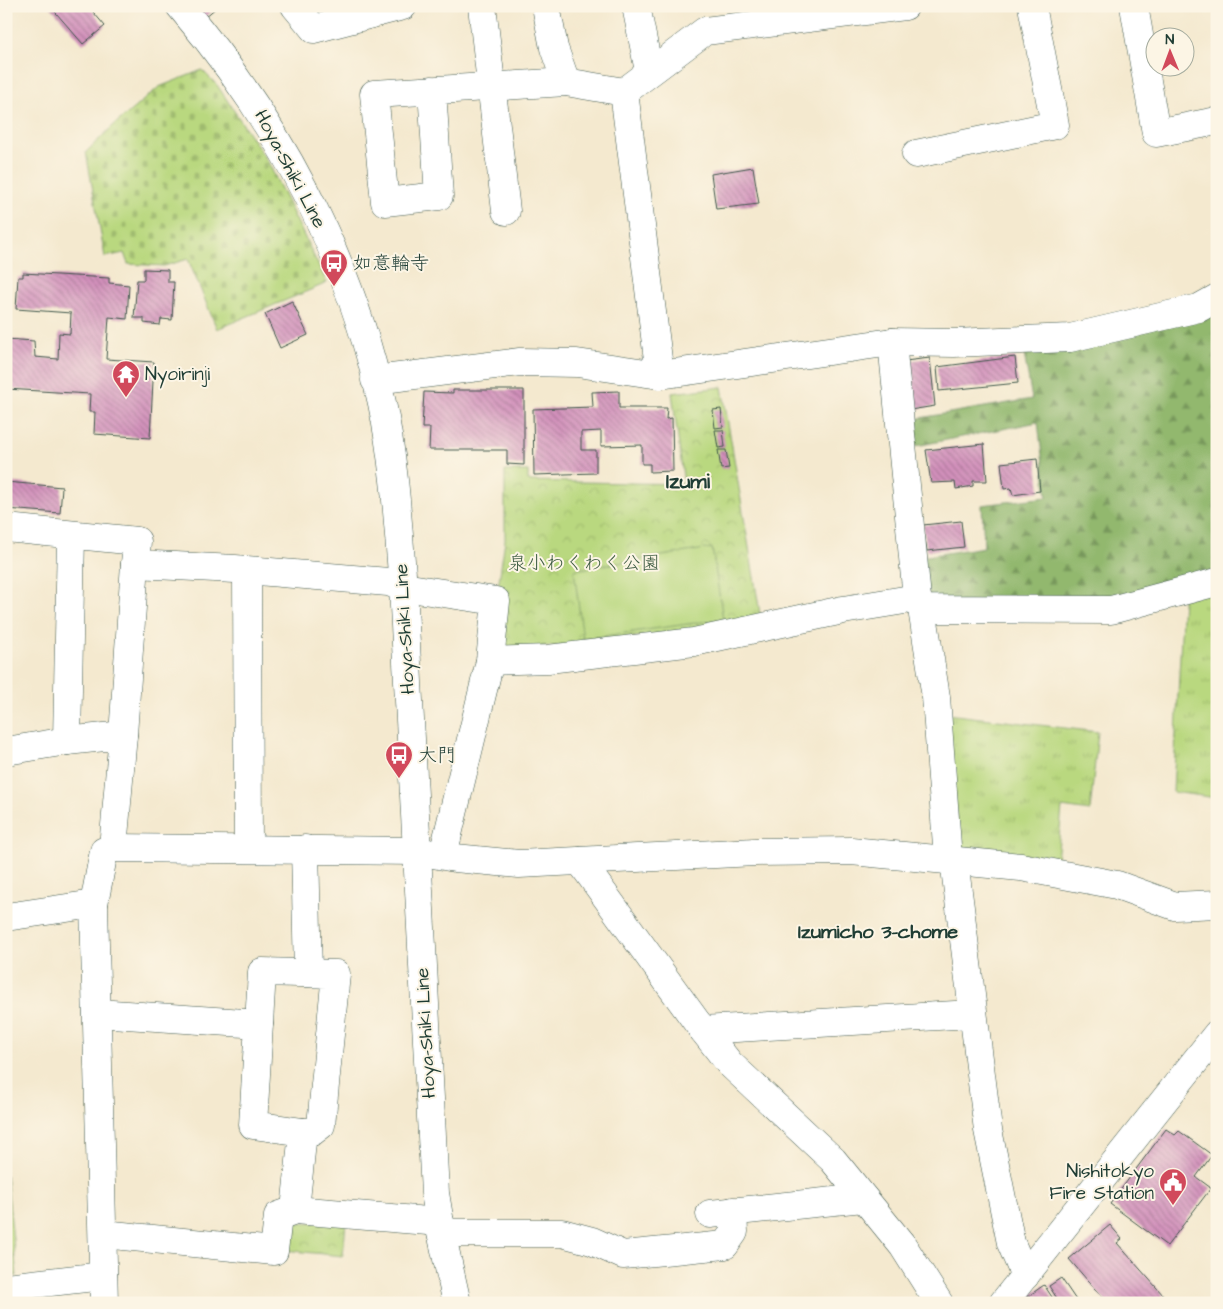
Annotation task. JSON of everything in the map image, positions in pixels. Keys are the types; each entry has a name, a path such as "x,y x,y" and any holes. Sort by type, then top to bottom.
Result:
{"street":[{"name":"Hoya-Shiki Line","path":"180,6 227,64 263,116 299,176 351,297 381,402 396,492 403,587 435,1193 440,1228 456,1303"},
{"path":"294,6 314,29 402,6"},
{"path":"482,6 506,211"},
{"path":"546,6 554,48 566,82"},
{"path":"636,6 649,72"},
{"path":"916,154 1055,125 1032,6"},
{"path":"1134,6 1156,134 1217,121"},
{"path":"432,90 566,82 624,92 705,31 897,7"},
{"path":"624,92 660,375"},
{"path":"375,380 520,362 577,363 660,375 892,342 954,343 1070,338 1198,308 1217,298"},
{"path":"892,342 920,603 936,697 951,859 988,1130 1009,1234 1025,1276"},
{"path":"6,528 136,541 123,735 113,848"},
{"path":"67,740 72,535"},
{"path":"135,564 388,582 403,587 496,602 490,661 443,855"},
{"path":"247,571 248,848"},
{"path":"490,661 548,659 694,642 843,610 920,603 1111,610 1217,582"},
{"path":"6,751 67,740 123,735"},
{"path":"104,1303 94,904 104,851 113,848 248,848 417,851 519,864 774,852 850,851 951,859 1062,873 1117,885 1175,906 1217,904"},
{"path":"304,849 308,973"},
{"path":"580,861 729,1063 833,1160 904,1246 939,1303"},
{"path":"6,917 94,904"},
{"path":"262,972 336,974 320,1125 312,1132 254,1126 259,1024 262,972"},
{"path":"97,1013 259,1024"},
{"path":"703,1030 972,1014"},
{"path":"1003,1303 1217,1034"},
{"path":"295,1210 303,1132"},
{"path":"103,1234 274,1250 278,1216 295,1210 440,1228 562,1233 592,1241 623,1254 652,1253 725,1245 734,1232 721,1212 863,1198"},
{"path":"6,1287 103,1276"}],"green space":[{"path":"202,70 217,85 268,162 327,283 217,329 188,259 164,266 128,264 124,253 105,257 86,152 114,125 159,87"},
{"path":"1217,303 1217,573 1107,603 933,603 924,594 921,557 984,547 982,505 1047,497 1038,422 916,446 914,419 1032,399 1023,348"},
{"name":"泉小わくわく公園","path":"722,387 761,619 579,645 505,649 497,594 505,540 505,471 528,471 528,481 684,484 672,393"},
{"path":"712,548 723,619 583,639 574,570"},
{"path":"1217,591 1217,798 1173,792 1183,598"},
{"path":"947,714 1098,732 1090,811 1062,807 1057,861 959,847"},
{"path":"6,1175 17,1276 6,1278"},
{"path":"346,1222 343,1256 284,1250 286,1223"}],"building":[{"path":"50,6 88,6 105,26 83,44"},
{"path":"195,6 218,6 204,18"},
{"path":"753,167 759,204 716,209 711,174"},
{"path":"144,269 168,270 168,282 174,282 172,320 161,319 160,325 144,323 144,318 134,318 137,280 144,280"},
{"path":"23,273 109,278 109,283 129,285 127,319 109,317 106,359 154,362 150,438 94,434 95,412 89,412 90,394 6,389 6,339 34,341 35,357 58,359 59,333 70,334 71,313 16,309 18,277 23,277"},
{"path":"292,301 308,335 280,348 265,314"},
{"path":"1015,357 1018,383 939,391 937,367"},
{"path":"930,358 935,406 910,410 905,361"},
{"path":"453,390 524,390 524,465 507,464 507,450 429,450 430,428 422,428 424,392 453,393"},
{"path":"619,391 619,408 667,408 666,419 672,418 673,471 650,472 650,464 642,464 642,445 601,446 601,431 581,432 581,450 596,450 596,473 534,475 533,409 593,407 592,392"},
{"path":"721,409 723,427 715,428 713,410"},
{"path":"715,430 723,430 725,447 718,448"},
{"path":"984,444 987,481 973,481 973,486 956,489 955,482 931,483 926,450"},
{"path":"718,450 726,450 729,468 721,469"},
{"path":"1037,459 1040,491 1013,495 1011,488 1004,489 1001,463"},
{"path":"6,482 62,487 60,513 6,509"},
{"path":"961,521 964,547 927,551 923,525"},
{"path":"1166,1129 1175,1135 1179,1131 1212,1155 1196,1177 1211,1188 1167,1246 1110,1204"},
{"path":"1110,1225 1122,1239 1117,1243 1164,1296 1155,1303 1107,1303 1069,1259"},
{"path":"1061,1278 1078,1303 1060,1303 1049,1286"},
{"path":"1044,1285 1056,1303 1030,1303 1027,1297"}],"place":[{"name":"如意輪寺","path":"334,287"},
{"name":"Nyoirinji","path":"126,398"},
{"name":"大門","path":"399,779"},
{"name":"Nishitokyo Fire Station","path":"1173,1206"}],"district":[{"name":"Izumi","path":"688,481"},
{"name":"Izumicho 3-chome","path":"878,932"}]}
